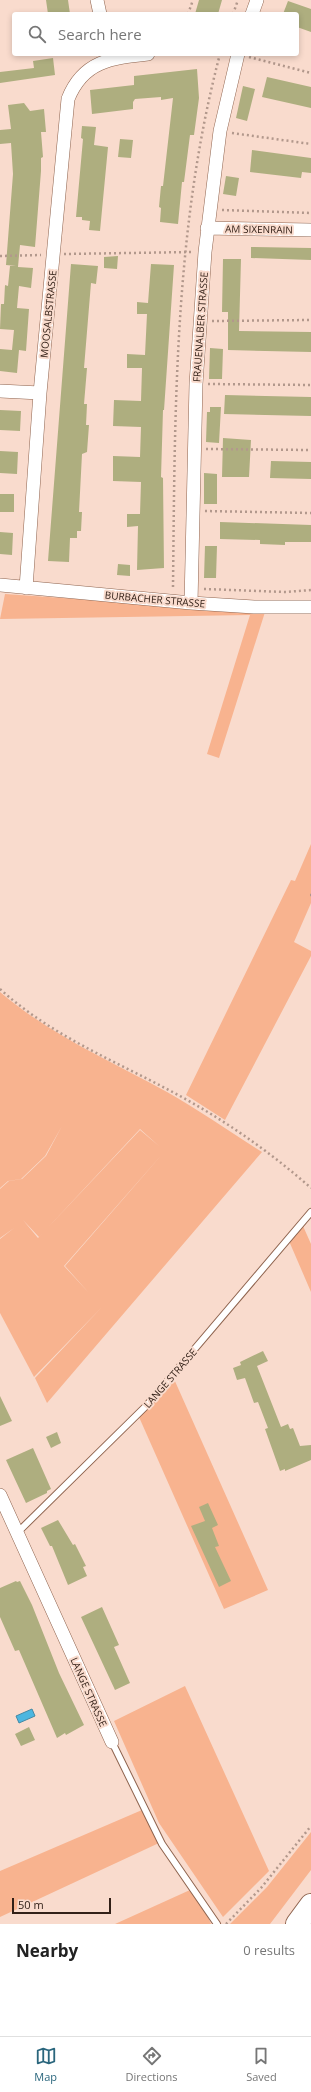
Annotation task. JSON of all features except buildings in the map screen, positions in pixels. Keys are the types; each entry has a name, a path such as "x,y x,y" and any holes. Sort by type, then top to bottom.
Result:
{"highway":[{"path":"297,1924 311,1905"}],"street":[{"path":"97,0 100,12"},
{"path":"253,12 257,0"},
{"name":"MOOSALBSTRASSE","path":"26,588 40,393 68,99 72,90 84,73 109,57 122,56"},
{"name":"FRAUENALBER STRASSE","path":"191,603 196,384 199,321 207,228 220,131 242,56"},
{"name":"AM SIXENRAIN","path":"207,228 311,230"},
{"path":"0,391 40,393"},
{"name":"BURBACHER STRASSE","path":"0,585 191,603 254,607 311,607"},
{"name":"LANGE STRASSE","path":"0,1495 112,1742"}],"lane":[{"name":"LANGE STRASSE","path":"17,1533 147,1405 311,1212"},
{"path":"112,1742 162,1844 217,1924"}],"path":[{"path":"189,12 193,0"},
{"path":"235,12 238,0"},
{"path":"173,587 175,416 185,252 199,146 220,56"},
{"path":"246,56 311,72"},
{"path":"220,131 311,144"},
{"path":"210,210 311,213"},
{"path":"0,256 205,252"},
{"path":"199,321 311,320"},
{"path":"196,384 311,385"},
{"path":"194,449 311,450"},
{"path":"193,510 311,513"},
{"path":"165,587 286,592 311,590"},
{"path":"0,989 20,1007 71,1040 201,1108 278,1160 311,1188"},
{"path":"226,1924 261,1888 311,1826"}],"shaded area":[{"path":"5,594 265,612 219,758 207,754 250,615 0,619"},
{"path":"311,844 311,903 294,942 311,951 311,956 225,1120 186,1095 291,880 295,881"},
{"path":"0,992 20,1008 60,1035 179,1099 262,1152 47,1403 35,1378 102,1307 34,1377 0,1313 0,1239 14,1228 0,1238 0,1189 9,1181 22,1179 46,1156 62,1126 45,1156 21,1179 8,1181 0,1188","holes":["140,1129 159,1146 140,1130 45,1231","165,1151 65,1266 89,1293 64,1266","23,1220 39,1237 38,1238"]},
{"path":"303,1226 311,1244 311,1292 289,1241"},
{"path":"174,1379 268,1590 224,1609 139,1417"},
{"path":"185,1686 269,1871 223,1917 159,1823 114,1721"},
{"path":"142,1810 159,1843 0,1917 0,1871"},
{"path":"311,1832 311,1870 270,1924 230,1924 267,1887"},
{"path":"190,1890 211,1924 115,1924"}],"water":[{"path":"32,1709 35,1716 19,1723 16,1716"}]}
